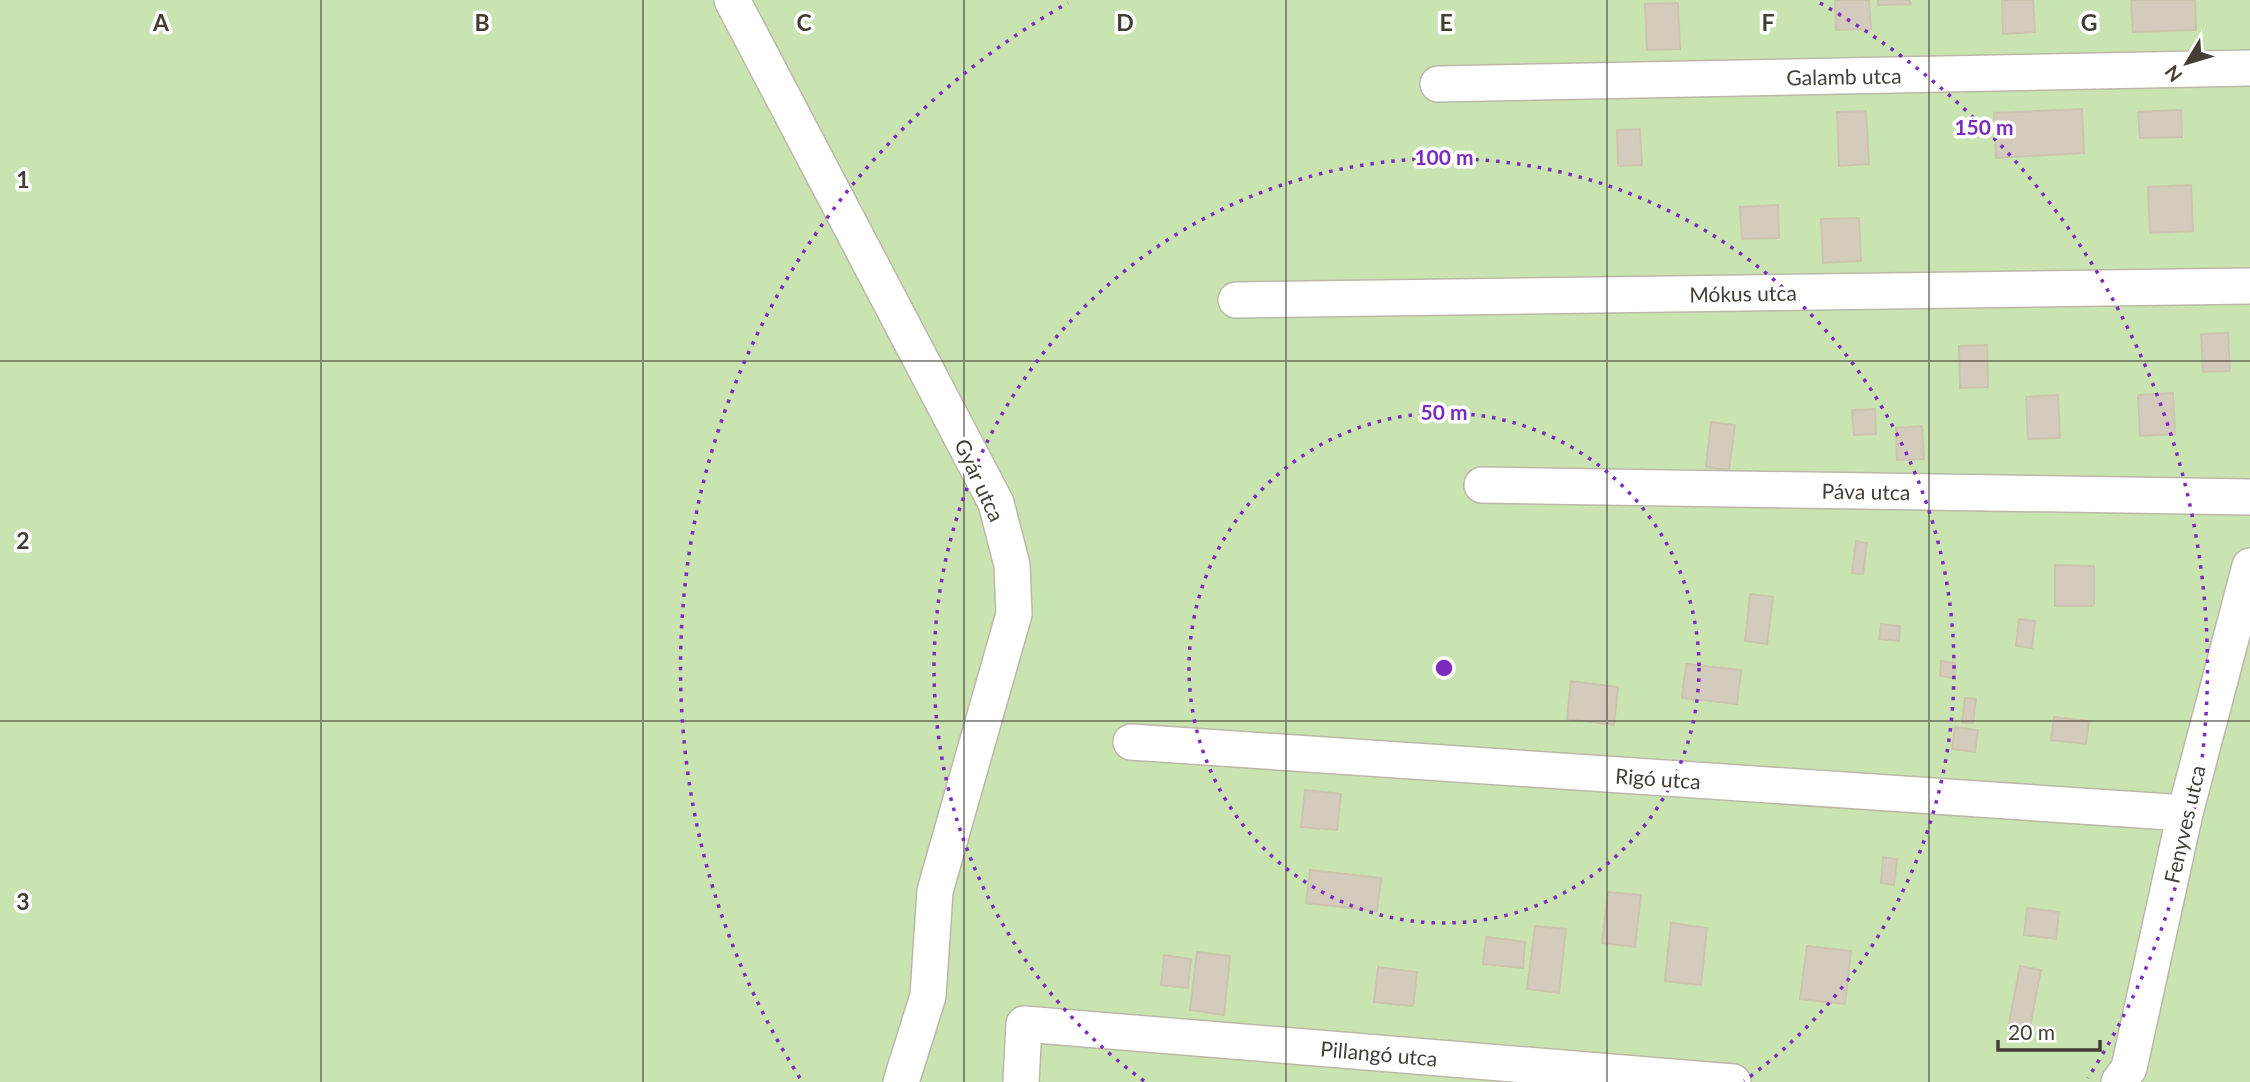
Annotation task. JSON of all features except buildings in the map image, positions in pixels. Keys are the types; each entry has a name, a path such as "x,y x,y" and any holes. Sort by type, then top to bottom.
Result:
{"street":[{"name":"Gyár utca","path":"732,0 996,503 1012,565 1014,614 935,891 928,996 901,1082"},
{"name":"Galamb utca","path":"1438,85 2250,68"},
{"name":"Mókus utca","path":"1236,300 2250,286"},
{"name":"Páva utca","path":"1482,485 2250,497"},
{"name":"Fenyves utca","path":"2119,1082 2129,1068 2185,813 2250,566"},
{"name":"Rigó utca","path":"1131,742 2185,813"},
{"name":"Pillangó utca","path":"1021,1082 1024,1024 1733,1082"}],"green space":[{"path":"0,0 2250,0 2250,1082 0,1082"}]}
